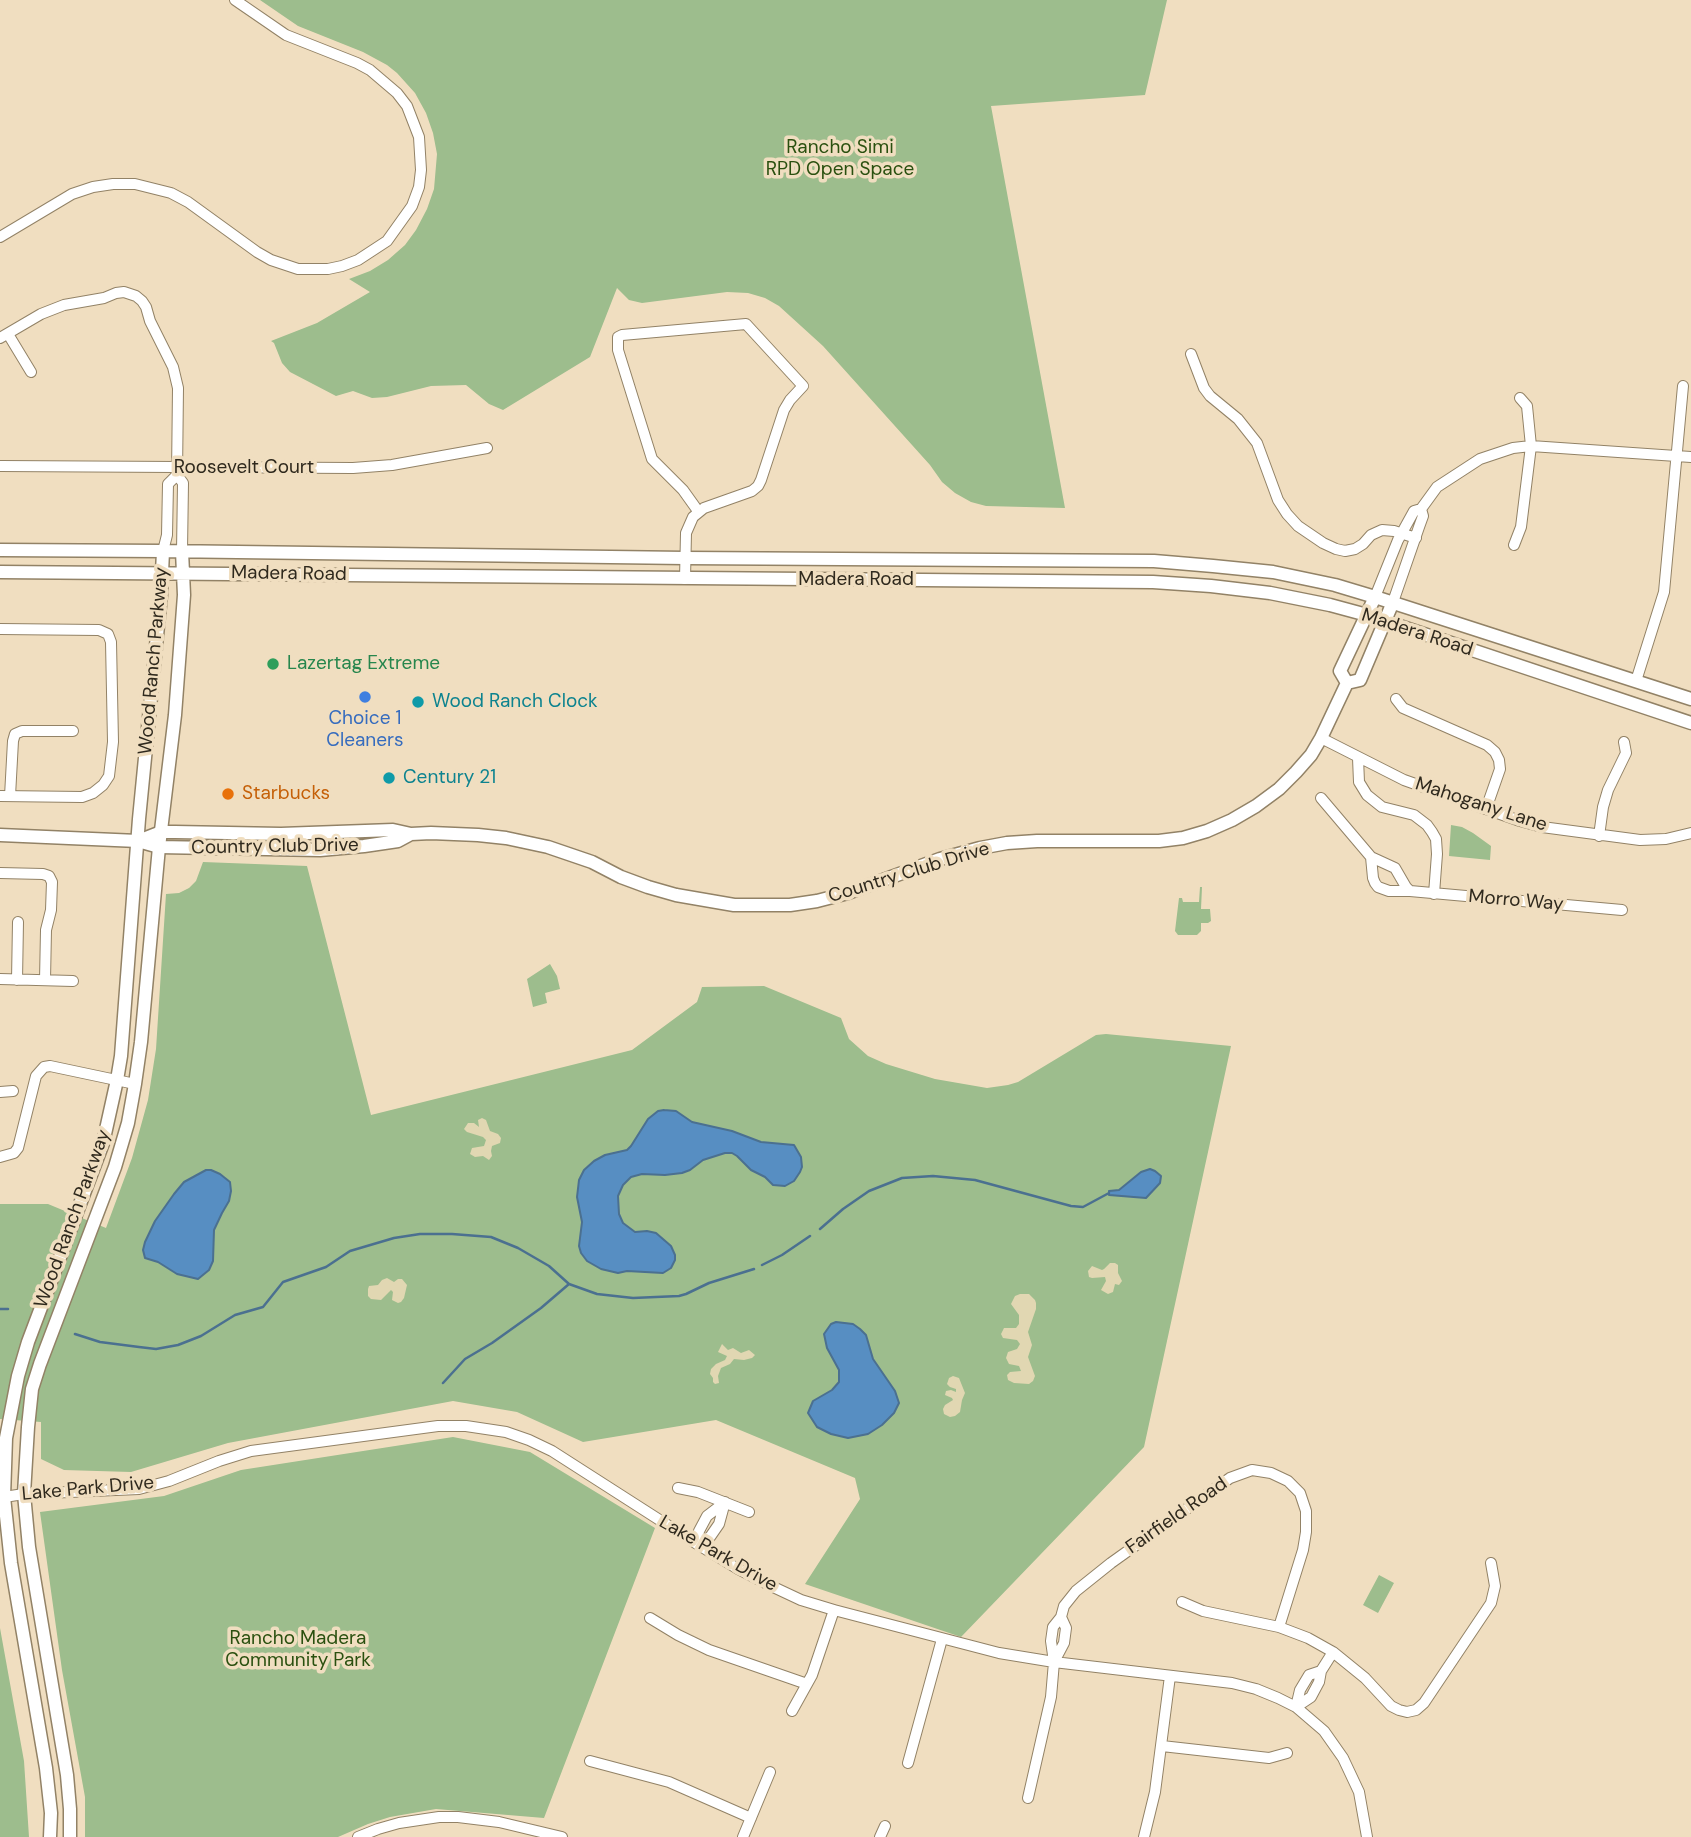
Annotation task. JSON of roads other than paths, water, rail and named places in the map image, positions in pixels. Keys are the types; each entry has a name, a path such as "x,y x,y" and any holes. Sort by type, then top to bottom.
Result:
{"main road":[{"name":"Madera Road","path":"0,550 1154,561 1273,572 1335,585 1691,699"},
{"name":"Wood Ranch Parkway","path":"50,1837 51,1813 46,1768 12,1563 4,1497 6,1438 18,1376 28,1342 103,1143 117,1080 163,551"},
{"name":"Wood Ranch Parkway","path":"69,1837 67,1774 29,1547 24,1494 28,1427 32,1389 115,1167 128,1123 135,1084 175,715 184,595 182,551"},
{"name":"Madera Road","path":"0,572 1153,582 1270,593 1330,605 1691,723"},
{"path":"1376,597 1340,671 1347,683 1360,680 1393,602"},
{"name":"Country Club Drive","path":"138,841 161,832 281,834 393,830 411,834 467,834 506,838 548,847 630,880 676,895 734,905 790,905 848,893 940,859 1007,843 1159,841 1207,831 1244,813 1279,789 1296,772 1321,738 1347,683"},
{"name":"Country Club Drive","path":"0,835 138,841 159,847 320,850 398,841 411,834"}],"street":[{"path":"0,237 72,194 93,187 135,184 179,197 257,253 298,269 342,266 358,260 387,240 412,206 419,187 422,154 414,120 407,106 385,81 370,70 286,35 235,0"},
{"name":"Wood Ranch Parkway","path":"4,336 64,305 104,298 116,293 131,294 142,301 166,352 178,388 177,471 183,484 182,551"},
{"path":"685,579 688,524 698,511 752,491 758,486 784,410 803,386 746,324 618,337 618,350 652,459 683,490 698,511"},
{"path":"4,336 31,372"},
{"path":"1191,355 1204,388 1238,419 1257,443 1278,500 1298,526 1323,544 1345,551 1356,549 1378,531 1387,529 1416,538"},
{"path":"1636,681 1664,592 1683,386"},
{"path":"1514,545 1521,527 1531,446 1527,406 1520,398"},
{"path":"1376,597 1414,511 1421,509 1437,487 1466,467 1496,453 1531,446 1691,457"},
{"name":"Roosevelt Court","path":"0,466 177,471 373,467 487,448"},
{"name":"Wood Ranch Parkway","path":"163,551 167,535 168,484 177,471"},
{"path":"1393,602 1423,516 1421,509"},
{"path":"0,629 99,630 108,634 111,642 113,742 109,776 103,785 82,797 5,796 15,734 22,731 73,731"},
{"path":"1396,699 1403,708 1487,745 1495,752 1500,769 1486,809"},
{"name":"Mahogany Lane","path":"1321,738 1404,780 1542,827 1640,840 1666,839 1691,833"},
{"path":"1599,835 1608,790 1626,753 1624,741"},
{"path":"1358,758 1359,782 1367,795 1382,807 1414,815 1427,825 1436,839 1434,894"},
{"name":"Morro Way","path":"1321,798 1371,858 1395,868 1410,891"},
{"name":"Morro Way","path":"1371,858 1373,878 1378,887 1389,891 1622,910"},
{"path":"0,873 43,874 49,876 52,882 51,910 46,930 45,981"},
{"path":"17,980 18,922"},
{"path":"0,979 73,981"},
{"path":"0,1157 14,1153 18,1148 36,1076 44,1067 135,1084"},
{"path":"0,1091 13,1091"},
{"name":"Lake Park Drive","path":"4,1497 139,1489 251,1451 438,1426 466,1426 506,1433 552,1451 697,1544 801,1600 999,1653 1232,1683 1256,1689 1296,1707 1324,1731 1343,1758 1359,1792 1367,1837"},
{"name":"Fairfield Road","path":"1028,1798 1051,1697 1054,1662 1064,1643 1066,1628 1061,1617 1064,1606 1076,1591 1111,1563 1230,1478 1252,1471 1271,1473 1288,1481 1300,1493 1306,1511 1303,1550 1279,1627"},
{"path":"678,1488 698,1492 749,1513"},
{"path":"697,1544 710,1536 719,1524 725,1502"},
{"path":"1182,1602 1203,1611 1279,1627 1308,1639 1333,1652 1365,1678 1391,1706 1407,1712 1416,1710 1424,1703 1491,1603 1495,1586 1491,1563"},
{"path":"792,1711 812,1675 834,1611"},
{"path":"650,1618 709,1650 807,1685"},
{"path":"908,1763 942,1639"},
{"path":"1296,1707 1300,1690 1309,1675 1321,1671 1333,1652"},
{"path":"1144,1837 1155,1792 1170,1676"},
{"path":"1162,1746 1269,1758 1287,1753"},
{"path":"590,1761 669,1783 751,1818"},
{"path":"743,1837 771,1772"},
{"path":"358,1837 398,1823 458,1817 499,1822 562,1837"},
{"path":"880,1837 885,1826"}],"water":[{"path":"664,1110 676,1111 692,1122 732,1131 761,1142 794,1145 801,1157 802,1167 794,1181 785,1186 773,1185 765,1177 751,1170 737,1156 725,1153 703,1160 682,1173 642,1174 631,1177 618,1196 619,1214 623,1223 635,1232 656,1233 671,1246 675,1260 671,1268 663,1273 618,1273 601,1269 587,1261 579,1246 582,1222 577,1197 579,1180 584,1170 594,1161 605,1155 627,1150 648,1119"},
{"path":"1150,1169 1161,1176 1160,1183 1146,1198 1109,1195 1109,1191 1119,1190 1141,1172"},
{"path":"206,1170 220,1174 230,1182 231,1191 229,1201 214,1230 213,1261 209,1270 198,1279 177,1274 158,1262 145,1258 143,1250 155,1221 174,1194 184,1182"},
{"path":"831,1324 853,1324 866,1335 873,1359 895,1391 899,1403 894,1413 882,1425 868,1434 848,1438 817,1427 808,1413 813,1401 832,1390 839,1382 839,1370 827,1348 824,1334"}],"waterway":[{"path":"820,1229 869,1191 902,1178 933,1176 975,1180 1083,1207 1109,1193"},
{"path":"75,1334 100,1342 156,1349 178,1345 201,1336 235,1315 263,1307 283,1282 326,1267 350,1251 394,1238 420,1234 491,1237 518,1248 549,1266 569,1284 597,1294 633,1298 679,1296 754,1269"},
{"path":"762,1265 810,1236"},
{"path":"443,1383 465,1359 541,1308 569,1284"},
{"path":"0,1309 8,1309"}],"place":[{"name":"Lazertag Extreme","path":"273,664"},
{"name":"Choice 1 Cleaners","path":"365,697"},
{"name":"Wood Ranch Clock","path":"418,702"},
{"name":"Century 21","path":"389,778"},
{"name":"Starbucks","path":"228,794"}],"park label":[{"name":"Rancho Simi RPD Open Space","path":"840,159"},
{"name":"Rancho Madera Community Park","path":"298,1650"}]}
